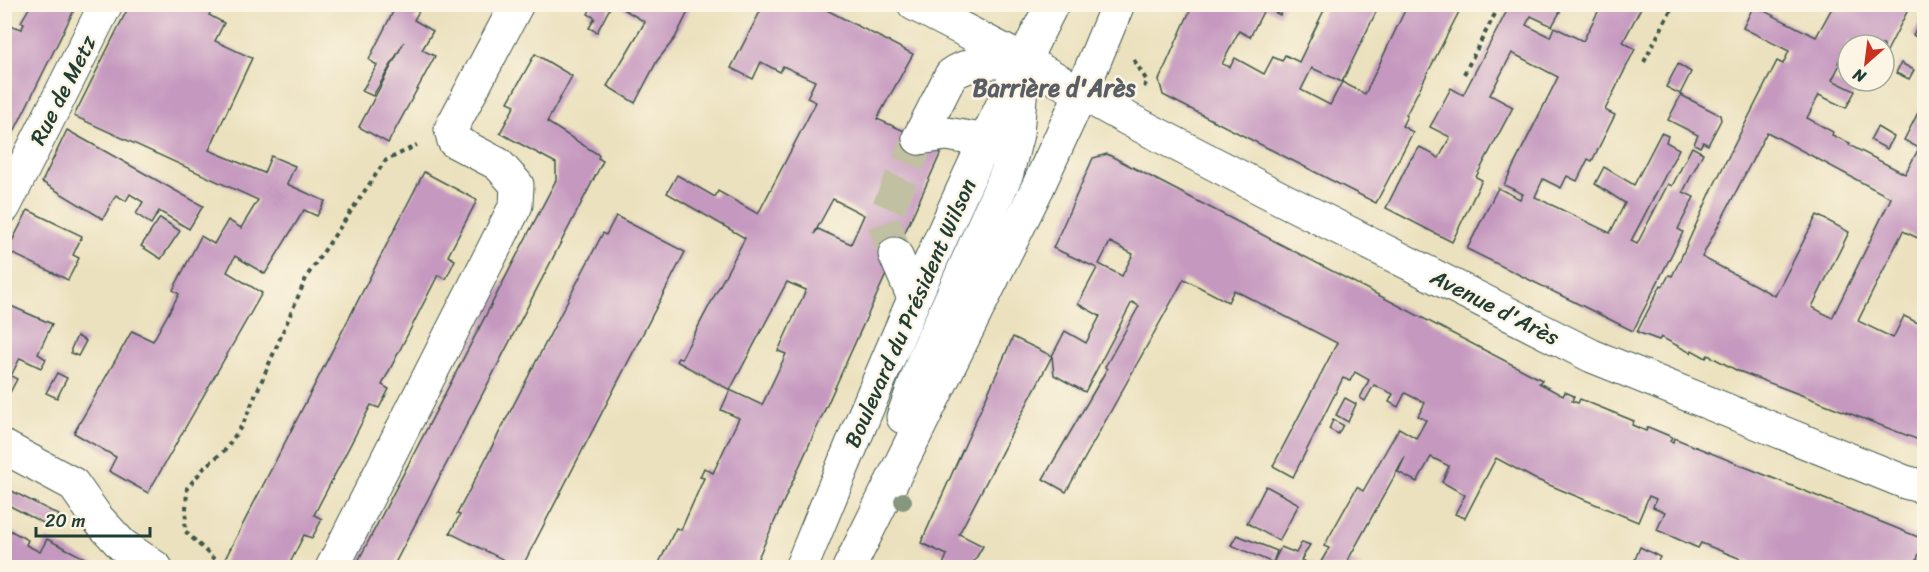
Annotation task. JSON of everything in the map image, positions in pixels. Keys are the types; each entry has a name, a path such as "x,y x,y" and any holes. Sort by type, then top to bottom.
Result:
{"main road":[{"name":"Rue de Metz","path":"4,207 106,4"},
{"path":"332,567 516,205 517,185 498,164 454,141 450,129 516,4"},
{"name":"Avenue d'Arès","path":"914,4 1272,194 1592,356 1924,488"},
{"name":"Boulevard du Président Wilson","path":"801,567 914,298 1052,4"},
{"path":"853,558 1037,189 1082,93 1118,4"},
{"path":"853,558 924,359 1007,173 1017,134 1024,61 975,64 960,68 951,75 919,138 947,134 987,141"},
{"path":"895,254 914,298"},
{"path":"4,447 73,484 97,518 122,545 156,567"}],"path":[{"path":"1464,74 1500,4"},
{"path":"1644,62 1674,4"},
{"path":"212,567 215,560 185,531 187,488 205,467 225,450 243,424 307,276 385,161 450,129"}],"building":[{"path":"21,4 77,4 4,152 4,36 9,25 22,29 24,23 21,22 29,8"},
{"path":"130,4 214,4 209,15 224,23 215,41 252,58 209,150 264,173 271,156 295,166 287,184 325,201 317,216 304,210 265,274 235,256 227,272 262,293 148,493 109,471 116,457 74,433 132,331 153,341 179,294 173,290 201,236 214,244 228,220 241,228 258,200 74,116"},
{"path":"397,4 423,4 414,20 433,31 422,50 435,56 388,143 359,127 404,42 373,96 362,91 377,65 369,60 371,55"},
{"path":"593,4 612,4 597,32 589,28 595,18 588,14"},
{"path":"615,4 692,4 675,38 657,61 635,103 607,86 645,22"},
{"path":"764,4 815,4 913,54 877,119 943,148 754,567 657,567 676,528 681,530 704,478 700,477 704,468 713,473 739,418 721,410 730,390 676,361 678,358 681,359 745,238 667,193 677,175 715,197 718,191 758,214 816,102 807,98 815,81 783,66 780,72 761,62 753,79 731,68","holes":["833,199 864,215 851,244 818,229 814,234","787,282 806,290 778,351 786,354 762,405 730,390"]},
{"path":"1193,4 1284,4 1280,15 1265,8 1250,37 1239,31 1222,64 1230,67 1235,58 1264,74 1273,57 1282,61 1285,55 1299,62 1327,4 1380,4 1342,82 1365,94 1408,4 1463,4 1406,115 1402,126 1413,132 1376,203 1163,95 1159,80","holes":["1312,68 1342,82 1330,105 1301,90"]},
{"path":"1550,4 1561,10 1552,26 1531,16 1526,25 1550,37 1554,27 1583,41 1602,4 1643,4 1623,42 1635,49 1605,110 1615,115 1592,161 1588,159 1577,181 1567,176 1561,188 1543,179 1535,197 1610,233 1625,203 1595,184 1604,167 1634,185 1661,133 1668,136 1666,142 1679,149 1631,241 1637,244 1668,184 1672,186 1692,147 1703,153 1683,192 1694,197 1678,229 1683,232 1633,331 1467,249 1498,188 1520,199 1523,194 1504,185 1558,77 1512,53 1490,95 1513,107 1476,177 1482,180 1452,242 1386,208 1410,160 1420,147 1439,158 1450,137 1430,127 1451,88 1463,95 1510,5"},
{"path":"1749,4 1755,4 1754,6 1816,37 1832,8 1825,4 1911,4 1896,33 1836,33 1836,72 1832,80 1836,82 1836,93 1854,93 1846,108 1819,95 1807,118 1833,132 1832,135 1850,143 1849,145 1905,174 1919,148 1904,140 1924,101 1924,241 1903,231 1858,321 1893,338 1904,316 1924,326 1924,442 1736,370 1708,355 1706,358 1692,350 1691,353 1661,337 1659,340 1637,332 1661,285 1663,286 1669,275 1672,276 1714,185 1777,61 1783,64 1789,51 1743,28 1753,7","holes":["1767,132 1891,198 1832,318 1812,307 1849,232 1817,215 1775,296 1702,257"]},
{"path":"1924,14 1924,42 1913,35"},
{"path":"535,54 572,76 547,122 599,155 598,158 603,161 393,567 355,567 556,180 556,163 500,133 515,105 508,102"},
{"path":"1901,63 1914,70 1909,79 1896,73"},
{"path":"1678,64 1691,72 1680,94 1666,87"},
{"path":"1681,95 1720,115 1721,120 1708,145 1703,142 1700,147 1694,144 1698,135 1668,120"},
{"path":"1877,127 1894,137 1887,149 1870,140"},
{"path":"67,130 203,206 189,229 159,211 151,224 136,214 143,202 130,194 126,201 116,195 103,219 42,182"},
{"path":"1107,154 1542,380 1539,383 1563,396 1565,392 1574,396 1572,401 1578,403 1580,399 1634,421 1632,425 1646,431 1648,427 1672,437 1670,441 1673,442 1674,438 1923,539 1915,567 1761,567 1701,543 1698,548 1657,530 1665,512 1653,507 1656,499 1649,496 1638,522 1535,479 1496,458 1465,518 1455,514 1465,495 1442,482 1449,466 1431,457 1417,482 1398,472 1405,457 1348,560 1364,567 1318,567 1329,548 1324,546 1357,487 1363,491 1399,428 1416,438 1426,420 1418,416 1425,403 1405,393 1398,407 1389,402 1393,394 1374,385 1365,401 1360,398 1369,380 1355,372 1350,381 1343,378 1293,477 1273,466 1337,343 1234,290 1228,302 1184,279 1066,492 1043,479 1107,369 1105,367 1139,306 1132,302 1085,392 1054,375 1052,356 1065,331 1086,343 1100,316 1078,304 1097,268 1053,248 1093,158","holes":["1110,242 1133,254 1122,276 1099,264"]},
{"path":"424,172 477,200 448,256 455,260 446,279 438,275 382,385 389,389 379,408 371,405 314,515 322,519 312,538 304,535 288,567 232,567 223,563"},
{"path":"28,210 82,236 73,255 79,258 68,280 7,251"},
{"path":"616,216 685,252 522,567 518,567 450,533 460,515 457,514 584,269 603,233 606,235"},
{"path":"160,218 180,231 161,259 141,246"},
{"path":"4,303 52,324 38,354 46,359 41,368 20,358 11,376 17,379 4,404"},
{"path":"77,336 86,341 78,356 71,353"},
{"path":"1013,337 1052,356 959,534 983,546 972,565 976,567 942,567 947,555 921,543"},
{"path":"57,373 67,378 57,398 46,393"},
{"path":"1345,398 1356,404 1348,422 1336,415"},
{"path":"1333,420 1343,425 1338,434 1329,429"},
{"path":"1266,486 1299,504 1279,541 1247,523"},
{"path":"4,487 59,515 53,528 4,503"},
{"path":"4,527 28,540 26,545 40,552 47,539 102,567 4,566 7,556 4,555"},
{"path":"1237,535 1277,551 1273,563 1231,545"},
{"path":"1302,542 1310,545 1301,560 1317,567 1286,567 1273,563 1281,547 1296,553"},
{"path":"1640,547 1660,557 1655,567 1632,567"}],"tunnel":[{"path":"895,254 883,220 919,138"}],"district":[{"name":"Barrière d'Arès","path":"1054,88"}]}
